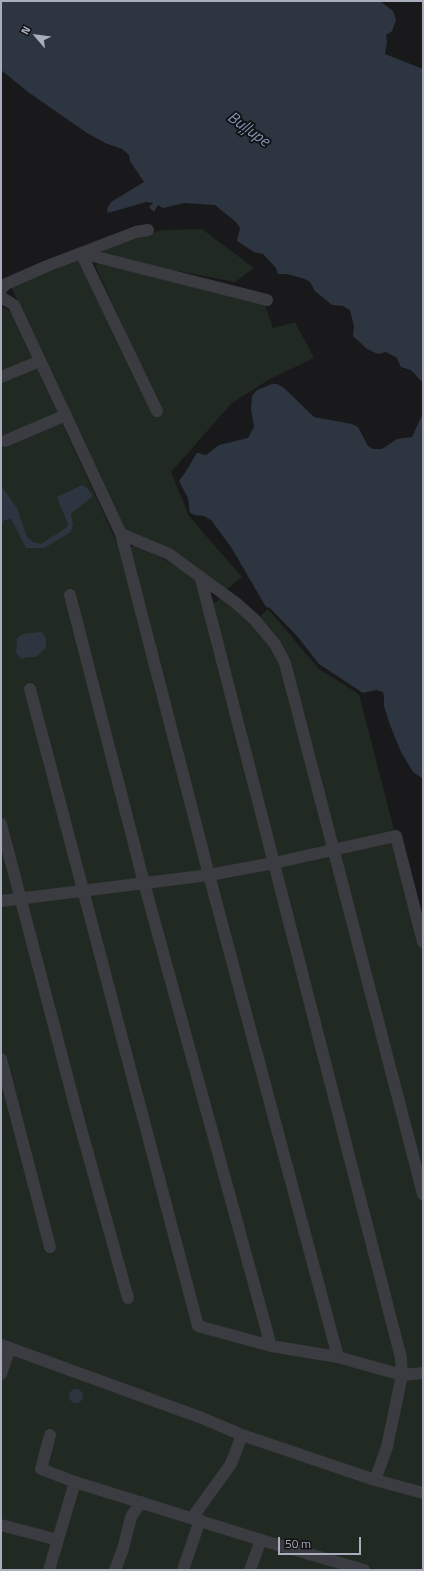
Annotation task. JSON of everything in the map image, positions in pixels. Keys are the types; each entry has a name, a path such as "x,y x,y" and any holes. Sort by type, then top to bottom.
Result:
{"street":[{"path":"1,289 6,284 47,266 136,232 148,230"},
{"path":"81,253 267,300"},
{"path":"81,253 157,411"},
{"path":"1,297 14,305 121,534 338,1357"},
{"path":"1,377 40,361"},
{"path":"5,441 66,415"},
{"path":"121,534 169,554 180,561 200,579 236,603 254,619 275,644 285,663 423,1194"},
{"path":"200,579 401,1358 402,1375 387,1447 375,1480"},
{"path":"70,596 144,884 270,1346"},
{"path":"30,689 82,891 198,1326 270,1346 338,1357 402,1375 423,1373"},
{"path":"1,824 80,1125 128,1298"},
{"path":"1,901 210,875 274,863 396,836 423,942"},
{"path":"1,1059 50,1247"},
{"path":"1,1374 5,1347 202,1418 242,1435 375,1480 423,1494"},
{"path":"50,1435 42,1469 75,1482 261,1540 364,1570"},
{"path":"183,1570 196,1519 232,1464 242,1435"},
{"path":"49,1570 75,1482"},
{"path":"115,1570 123,1549 131,1517 141,1502"},
{"path":"1,1525 58,1540"},
{"path":"250,1570 261,1540"}],"shaded area":[{"path":"202,229 254,268 235,282 101,254 105,248 161,230"},
{"path":"76,258 80,260 161,411 95,265 101,262 265,305 273,328 295,322 314,358 270,379 232,403 171,472 189,516 242,577 226,590 124,529 11,287"},
{"path":"1,306 11,312 120,549 137,545 173,564 198,581 204,606 216,602 223,597 253,623 268,609 319,669 359,694 423,942 423,1570 1,1570"}],"water":[{"name":"Buļļupe","path":"1,1 380,1 393,11 396,20 392,31 386,35 387,42 385,54 423,69 423,383 411,370 401,367 397,358 386,352 378,354 367,349 353,336 354,326 350,310 343,306 332,305 315,291 310,282 305,279 287,274 278,274 276,268 263,254 254,252 237,241 240,228 236,222 215,205 184,203 163,208 158,205 154,212 149,207 153,203 146,202 108,213 107,209 111,202 144,182 130,161 129,155 122,149 105,143 87,133 28,92 1,70"},
{"path":"272,384 277,384 284,388 314,417 352,424 358,427 368,446 373,449 382,449 397,439 412,437 423,413 423,779 413,772 401,752 384,706 383,692 376,690 363,693 319,664 297,636 270,608 266,607 231,547 211,520 204,516 190,513 188,498 179,481 196,454 206,455 219,445 248,438 254,427 251,409 252,396 257,390"},
{"path":"82,485 87,488 93,496 71,514 73,524 71,532 44,548 26,548 11,519 4,520 1,526 1,486 17,508 27,537 33,542 41,544 66,528 68,524 57,497"},
{"path":"41,632 44,634 46,639 46,648 36,657 27,657 22,659 16,653 17,638 23,634"},
{"path":"76,1389 81,1391 83,1396 81,1401 76,1403 71,1401 69,1396 71,1391"}]}
